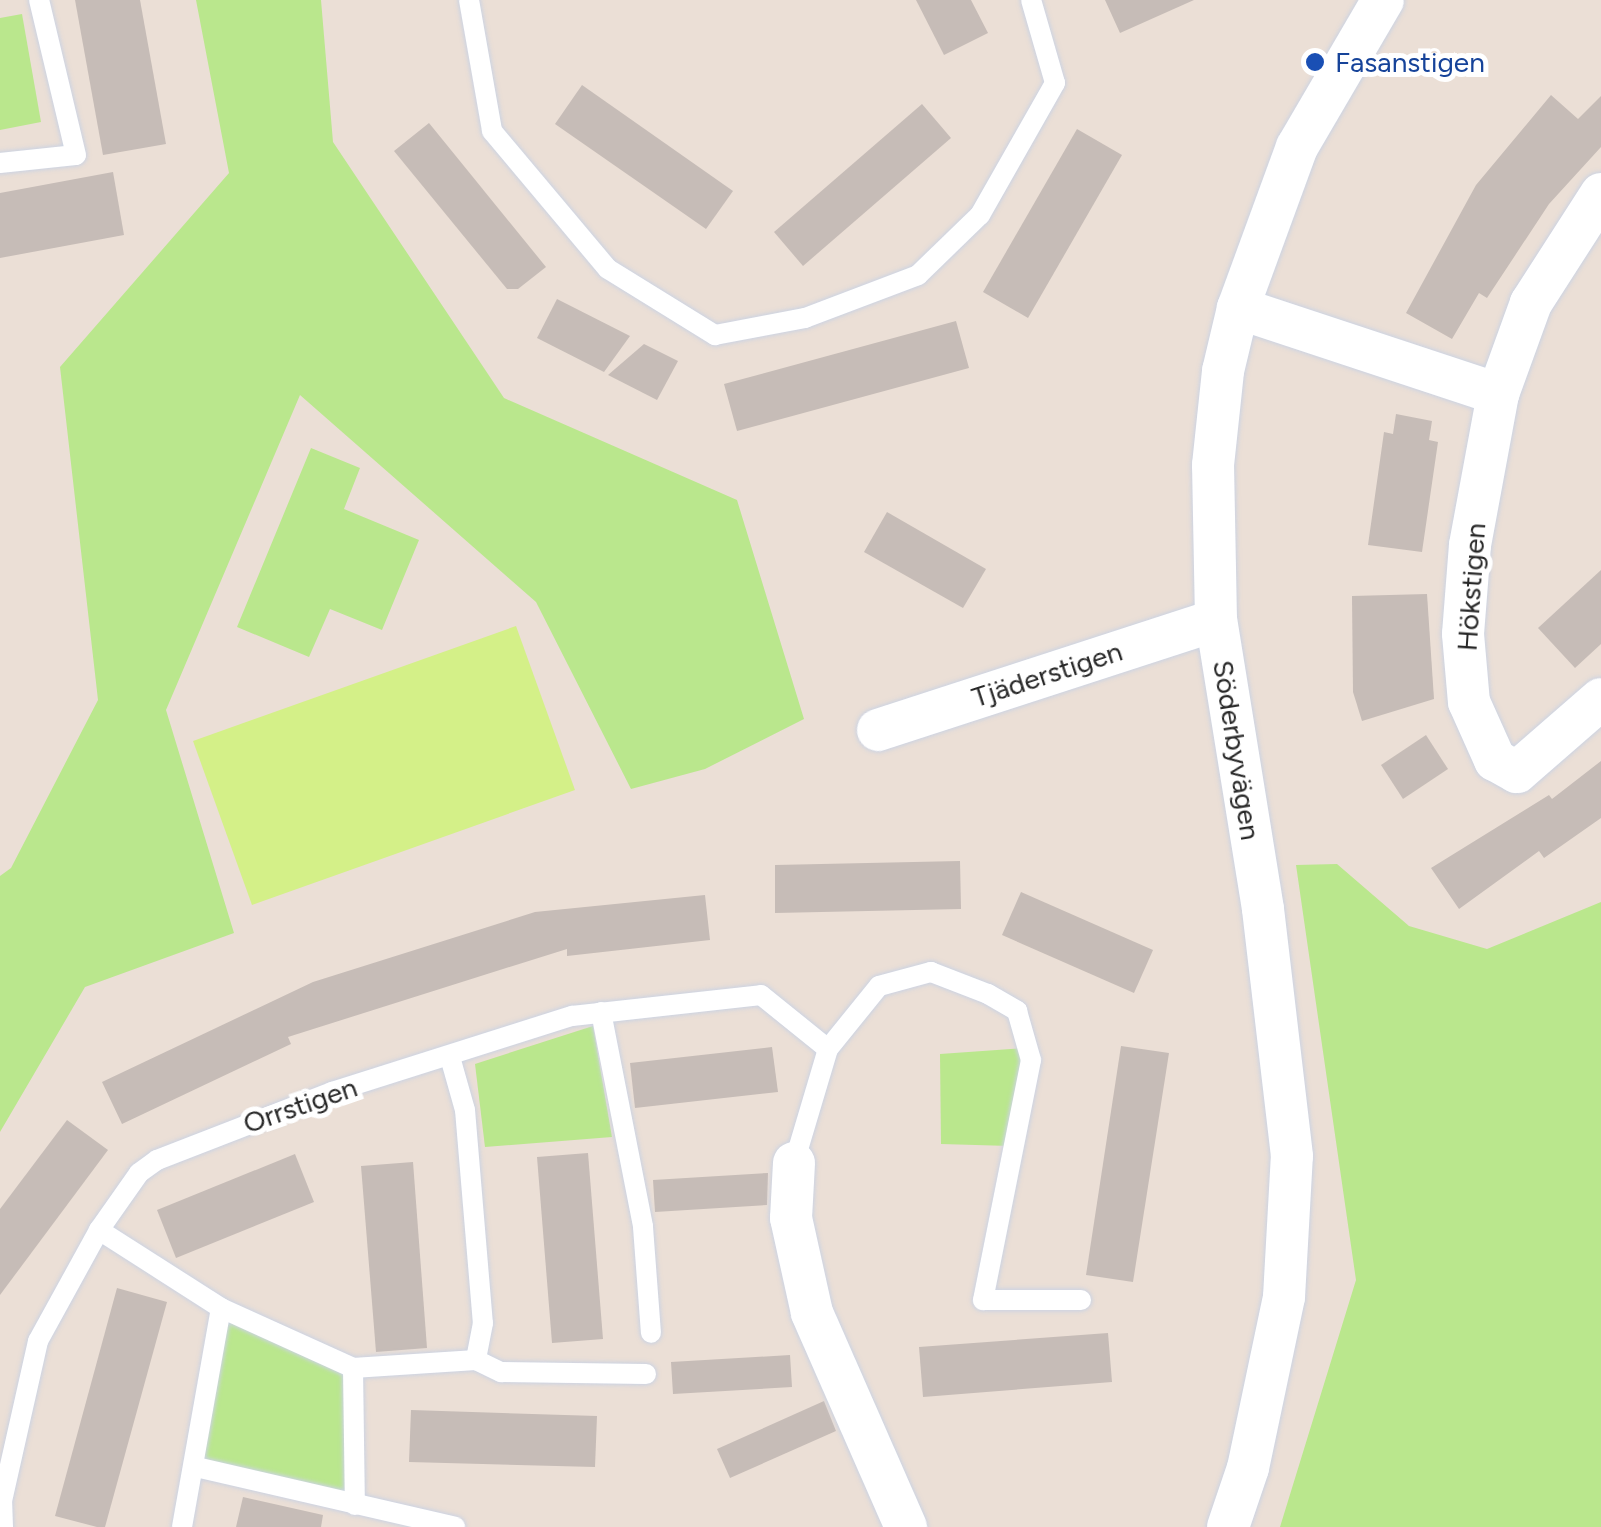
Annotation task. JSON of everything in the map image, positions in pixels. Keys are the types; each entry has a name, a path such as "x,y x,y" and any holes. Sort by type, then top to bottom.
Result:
{"street":[{"name":"Söderbyvägen","path":"1228,1527 1248,1468 1284,1297 1292,1156 1264,909 1216,620 1212,465 1222,371 1238,308 1297,147 1384,0"},
{"name":"Hökstigen","path":"1601,194 1531,303 1498,394 1470,545 1463,634 1470,702 1495,760 1517,772 1601,699"},
{"path":"1238,308 1498,394"},
{"name":"Tjäderstigen","path":"878,730 1216,620"},
{"path":"794,1163 791,1218 812,1313 906,1527"}],"lane":[{"path":"0,163 76,155 39,0"},
{"path":"469,0 492,130 608,268 714,334 805,318 918,275 980,215 1055,83 1031,0"},
{"path":"794,1163 828,1049 879,986 931,972 1017,1010 1032,1060 983,1300 1082,1300"},
{"name":"Orrstigen","path":"3,1527 2,1501 38,1341 99,1230 139,1173 157,1160 332,1092 601,1012 761,995 828,1049"},
{"path":"601,1012 643,1227 651,1332"},
{"path":"450,1057 468,1149 483,1322 476,1360"},
{"path":"99,1230 221,1308 353,1368 476,1360 501,1372 646,1374"},
{"path":"182,1527 196,1467 221,1308"},
{"path":"353,1368 356,1504"},
{"path":"196,1467 456,1527"}],"green space":[{"path":"196,0 321,0 333,142 504,398 737,500 804,719 705,769 631,789 536,602 300,395 166,710 234,933 85,987 0,1132 0,876 11,868 98,700 60,367 229,173"},
{"path":"22,14 41,122 0,130 0,18"},
{"path":"311,448 360,468 344,509 419,540 382,630 330,609 309,657 237,627"},
{"path":"516,626 575,790 252,905 193,741"},
{"path":"1337,864 1409,926 1487,949 1601,902 1601,1527 1280,1527 1356,1280 1296,865"},
{"path":"593,1026 612,1137 485,1147 475,1064"},
{"path":"1025,1048 1010,1146 941,1144 940,1054"},
{"path":"221,1308 353,1368 355,1505 196,1467"}],"building":[{"path":"75,0 140,0 166,144 103,155"},
{"path":"916,0 971,0 988,33 944,55"},
{"path":"1105,0 1194,0 1120,33"},
{"path":"582,85 733,191 706,229 555,124"},
{"path":"1551,95 1578,119 1601,96 1601,147 1549,204 1487,298 1479,293 1452,339 1406,313 1476,185"},
{"path":"922,104 951,138 803,266 774,232"},
{"path":"429,123 546,267 518,289 507,289 394,151"},
{"path":"1077,129 1122,155 1028,318 983,292"},
{"path":"113,172 124,235 0,258 0,193"},
{"path":"557,299 630,336 604,372 537,338"},
{"path":"956,321 969,368 737,431 724,384"},
{"path":"644,344 678,361 657,400 608,375"},
{"path":"1396,414 1432,421 1429,440 1438,442 1422,552 1368,545 1384,432 1393,434"},
{"path":"887,512 986,569 963,608 864,552"},
{"path":"1601,570 1601,644 1575,668 1538,628"},
{"path":"1427,594 1434,699 1362,721 1353,692 1352,596"},
{"path":"1426,735 1448,769 1403,799 1381,765"},
{"path":"1601,761 1601,818 1544,858 1539,851 1459,909 1431,868 1549,795 1552,799"},
{"path":"960,861 961,909 775,913 775,865"},
{"path":"1021,892 1153,950 1134,993 1002,935"},
{"path":"705,895 710,940 567,956 567,949 503,969 288,1037 291,1044 122,1124 102,1082 313,982 535,912"},
{"path":"1121,1046 1169,1053 1133,1282 1086,1275"},
{"path":"772,1047 778,1092 635,1108 630,1063"},
{"path":"67,1120 108,1150 0,1295 0,1209"},
{"path":"588,1153 603,1339 552,1343 537,1157"},
{"path":"295,1154 314,1202 176,1258 157,1210"},
{"path":"413,1162 427,1348 376,1352 361,1166"},
{"path":"768,1173 767,1205 655,1212 653,1180"},
{"path":"117,1288 167,1302 105,1527 97,1527 55,1516"},
{"path":"1108,1333 1112,1382 923,1397 919,1347"},
{"path":"790,1355 792,1387 673,1394 671,1362"},
{"path":"824,1401 836,1431 730,1478 717,1449"},
{"path":"411,1410 597,1416 595,1467 409,1462"},
{"path":"243,1497 323,1515 321,1527 236,1527"}],"place":[{"name":"Fasanstigen","path":"1315,62"}]}
